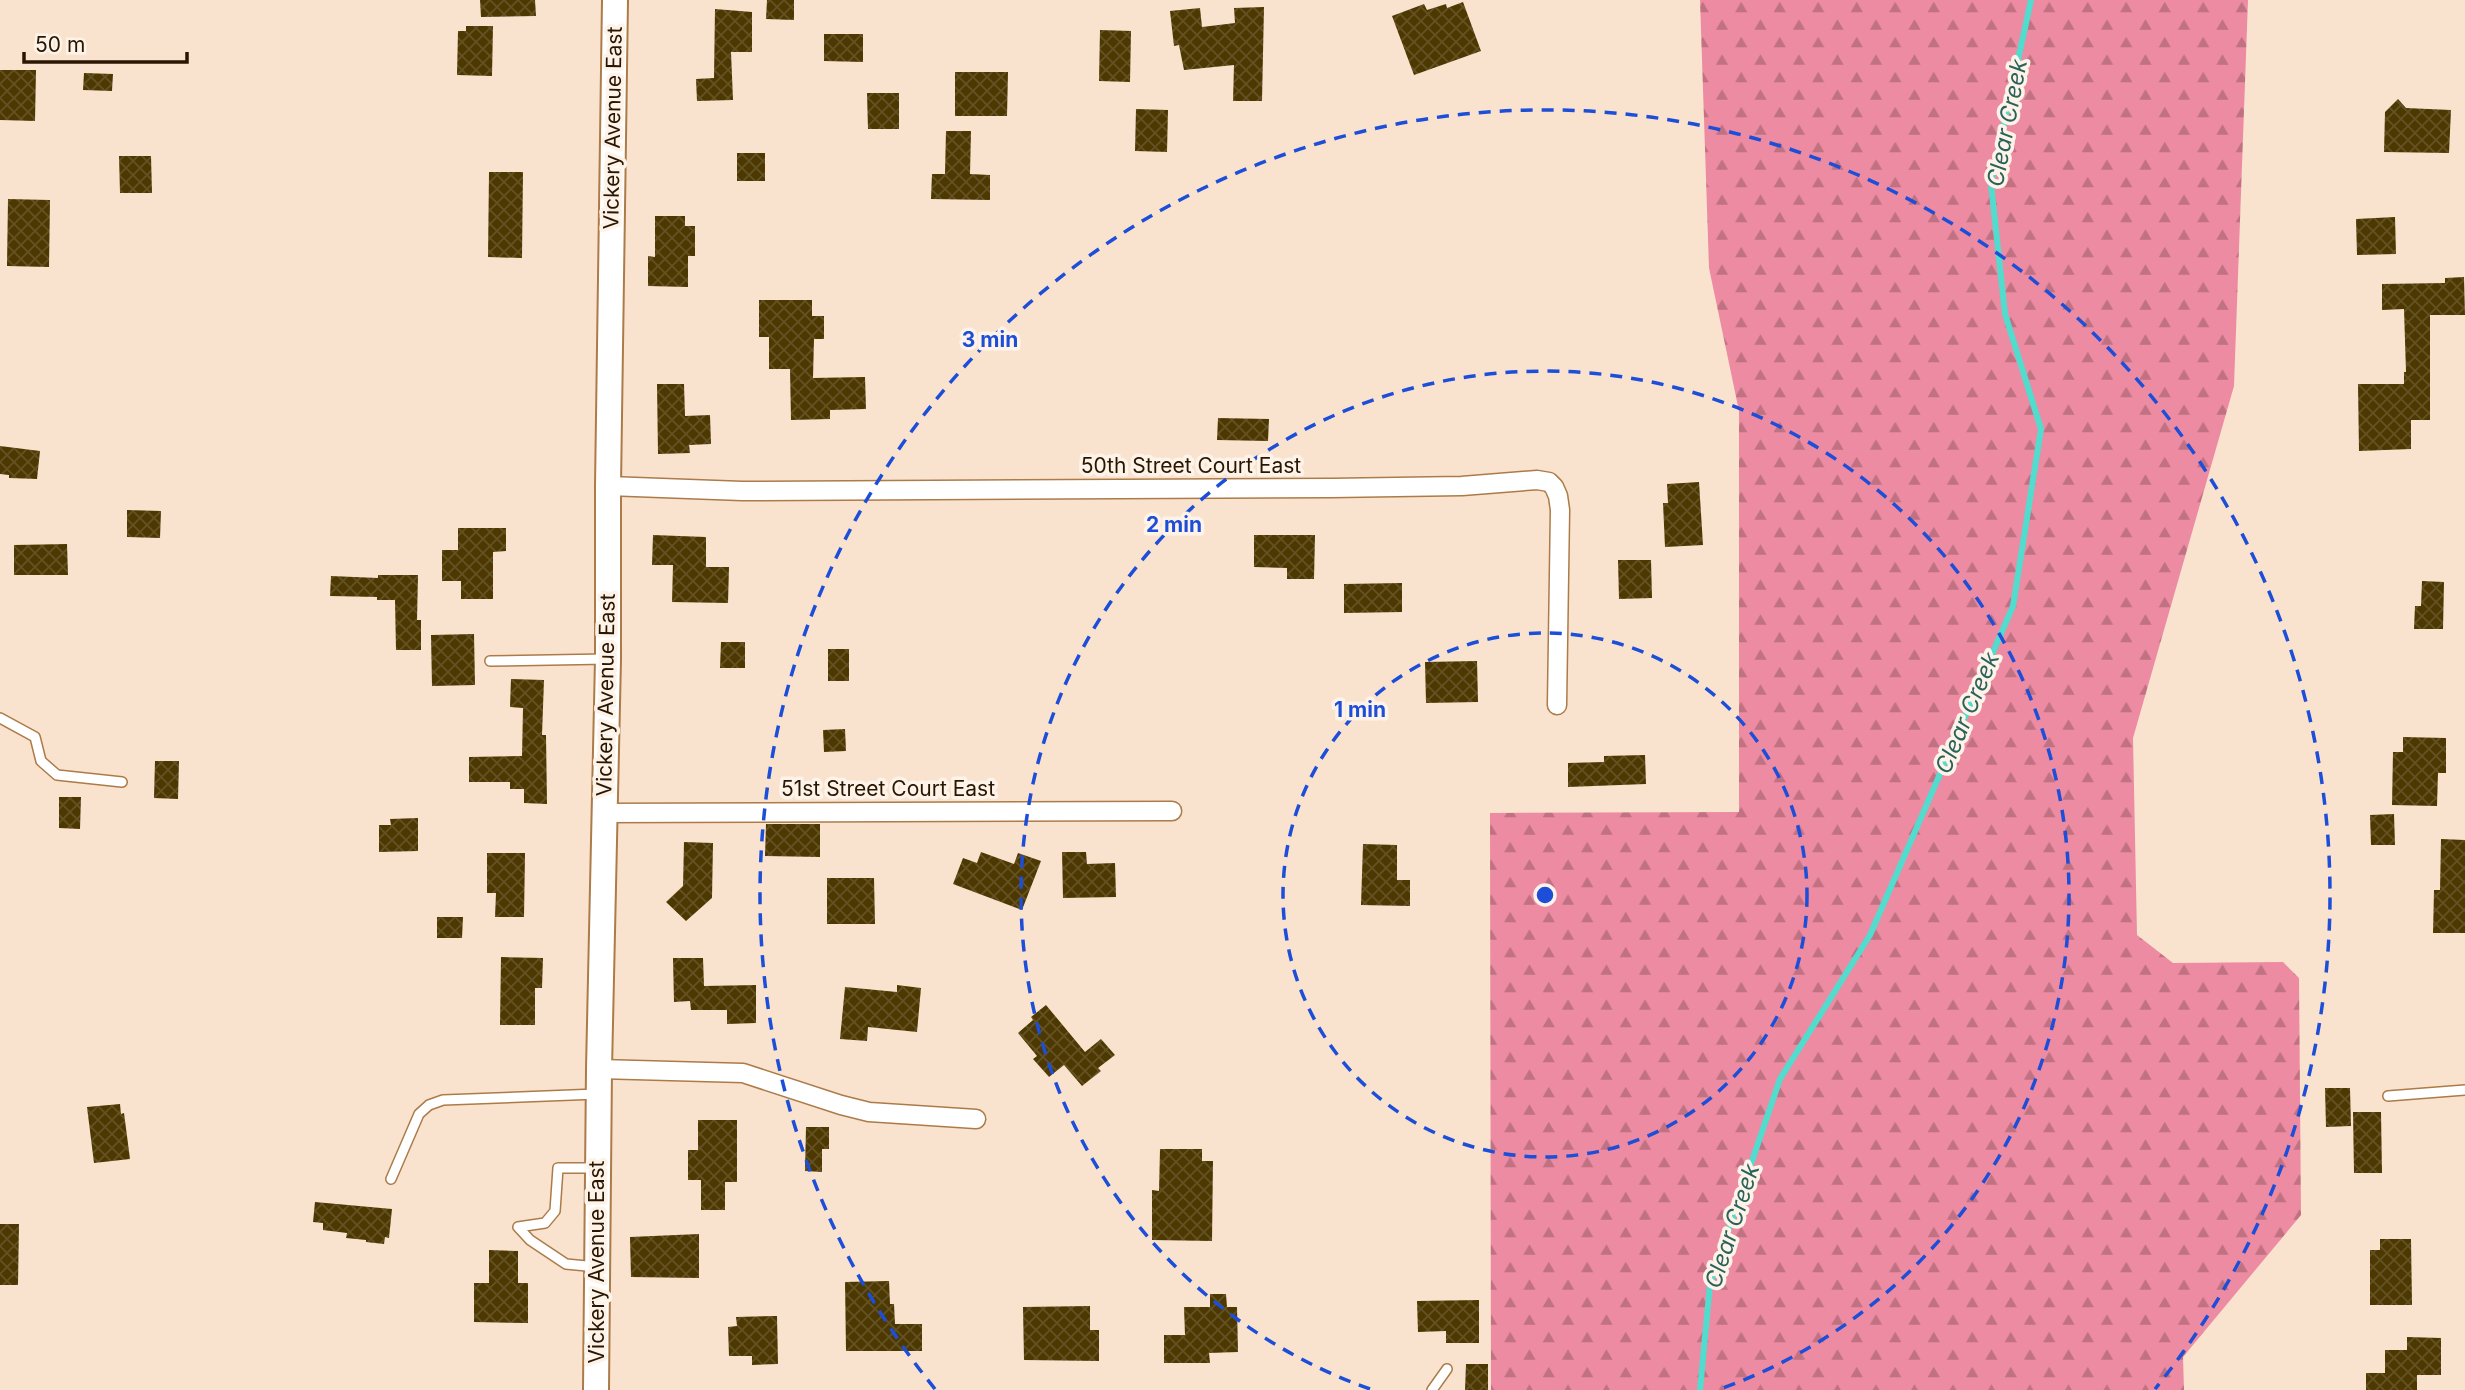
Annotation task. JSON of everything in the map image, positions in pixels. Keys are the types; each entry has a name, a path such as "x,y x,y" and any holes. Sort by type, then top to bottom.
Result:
{"street":[{"name":"Vickery Avenue East","path":"596,1390 598,1069 608,659 615,0"},
{"name":"50th Street Court East","path":"608,486 742,491 1318,489 1546,481 1552,484 1556,491 1560,510 1557,705"},
{"name":"51st Street Court East","path":"605,813 1172,811"},
{"path":"598,1069 743,1073 869,1112 976,1119"}],"lane":[{"path":"490,661 608,659"},
{"path":"0,718 35,737 41,761 57,775 122,782"},
{"path":"2388,1096 2465,1090"},
{"path":"391,1179 419,1114 429,1105 443,1100 598,1094"},
{"path":"597,1267 566,1264 530,1240 517,1227 545,1223 555,1211 558,1168 598,1168"},
{"path":"1432,1390 1447,1369"}],"green space":[{"path":"1700,0 2248,0 2234,386 2133,738 2137,935 2173,963 2283,962 2299,978 2301,1215 2183,1357 2184,1390 1491,1390 1490,813 1739,812 1739,411 1709,268"}],"building":[{"path":"480,0 535,0 536,16 481,17"},
{"path":"767,0 794,0 794,20 766,19"},
{"path":"1463,2 1481,51 1414,75 1392,16 1424,4 1427,10 1446,4 1447,8"},
{"path":"1264,7 1262,101 1233,101 1234,65 1184,70 1179,45 1174,46 1170,11 1200,8 1202,27 1235,23 1234,8"},
{"path":"715,9 752,12 752,52 731,52 733,100 697,101 696,79 714,78"},
{"path":"466,26 493,26 492,76 457,75 458,31 466,31"},
{"path":"1100,30 1131,31 1130,82 1099,81"},
{"path":"824,34 863,34 863,62 824,61"},
{"path":"0,70 36,70 35,121 0,120"},
{"path":"955,72 1008,72 1007,116 955,116"},
{"path":"84,73 113,74 112,91 83,90"},
{"path":"867,93 899,93 899,129 868,129"},
{"path":"2398,99 2406,108 2451,110 2449,153 2384,152 2385,112"},
{"path":"1136,109 1168,110 1167,152 1135,151"},
{"path":"946,131 971,131 970,174 990,175 990,200 931,199 932,174 945,174"},
{"path":"737,153 765,153 765,181 737,181"},
{"path":"119,156 151,156 152,193 120,193"},
{"path":"489,172 523,172 522,258 488,257"},
{"path":"8,199 50,200 49,267 7,266"},
{"path":"655,216 685,216 685,226 695,226 695,256 688,256 688,287 648,286 648,256 655,257"},
{"path":"2395,217 2396,254 2357,255 2356,219"},
{"path":"2464,277 2465,315 2430,315 2430,420 2411,420 2411,449 2359,451 2358,384 2404,384 2406,372 2404,309 2382,310 2382,284 2445,283 2445,278"},
{"path":"759,300 812,300 812,316 824,316 824,339 814,339 813,378 865,377 866,409 830,410 830,419 791,420 790,369 769,369 769,337 759,337"},
{"path":"657,384 684,384 685,416 710,415 711,444 689,445 690,453 658,454"},
{"path":"1218,418 1269,419 1268,441 1217,440"},
{"path":"0,446 40,451 37,479 9,478 9,475 0,474"},
{"path":"1699,482 1703,545 1665,547 1663,503 1668,503 1667,484"},
{"path":"127,510 161,511 160,538 127,537"},
{"path":"458,528 506,528 506,551 493,552 493,599 461,599 461,581 442,581 442,550 458,550"},
{"path":"653,535 706,537 706,567 729,567 728,603 672,602 673,565 652,565"},
{"path":"1254,535 1315,535 1314,579 1287,579 1287,568 1254,567"},
{"path":"67,544 68,575 14,575 14,545"},
{"path":"1618,560 1651,560 1652,598 1619,599"},
{"path":"378,575 418,575 417,620 421,620 421,650 396,650 395,600 330,596 331,576 378,578"},
{"path":"2422,581 2444,582 2443,629 2414,629 2415,606 2421,606"},
{"path":"1402,583 1402,612 1344,613 1344,584"},
{"path":"474,634 475,685 432,686 431,635"},
{"path":"721,642 745,642 745,668 720,668"},
{"path":"828,649 849,649 849,681 828,681"},
{"path":"1477,661 1478,702 1426,703 1425,662"},
{"path":"511,679 544,680 542,735 546,735 547,804 524,803 524,789 510,789 510,782 469,782 469,757 522,756 523,708 510,707"},
{"path":"845,729 846,751 824,752 823,730"},
{"path":"2403,737 2446,738 2446,773 2438,773 2437,806 2392,805 2393,752 2403,752"},
{"path":"1645,755 1646,784 1568,787 1568,763 1604,762 1604,756"},
{"path":"155,761 179,761 178,799 154,798"},
{"path":"59,797 81,797 80,829 59,828"},
{"path":"2394,814 2395,845 2371,845 2370,815"},
{"path":"418,818 418,851 379,852 379,825 391,825 390,819"},
{"path":"766,824 820,824 820,857 765,856"},
{"path":"2441,839 2465,840 2465,933 2433,933 2434,890 2440,890"},
{"path":"684,842 713,843 712,898 686,921 666,902 683,886"},
{"path":"1363,844 1397,845 1397,880 1410,880 1410,906 1361,905"},
{"path":"981,852 1014,864 1018,853 1041,861 1022,910 953,884 963,858 977,863"},
{"path":"1062,852 1086,852 1087,864 1115,863 1116,897 1063,898"},
{"path":"487,853 525,853 524,917 495,917 496,893 487,893"},
{"path":"827,878 874,878 875,924 827,924"},
{"path":"437,917 463,917 462,938 437,938"},
{"path":"501,957 543,958 542,988 535,988 535,1025 500,1025"},
{"path":"673,958 703,958 704,986 756,985 756,1023 727,1024 727,1010 691,1010 690,1001 674,1002"},
{"path":"897,985 921,988 917,1032 868,1027 867,1041 840,1039 845,987 897,992"},
{"path":"1046,1005 1085,1052 1101,1039 1115,1055 1098,1068 1101,1071 1082,1086 1064,1065 1049,1077 1033,1059 1037,1056 1018,1033 1033,1020 1031,1017"},
{"path":"2325,1088 2350,1088 2351,1126 2326,1127"},
{"path":"120,1104 121,1114 124,1113 130,1159 94,1163 87,1107"},
{"path":"2353,1112 2381,1112 2382,1173 2354,1173"},
{"path":"698,1120 737,1120 737,1182 725,1182 725,1210 701,1210 701,1180 688,1180 688,1150 698,1150"},
{"path":"806,1127 829,1127 829,1149 822,1149 822,1172 805,1171"},
{"path":"1160,1149 1202,1149 1202,1161 1213,1161 1212,1241 1152,1240 1152,1190 1159,1191"},
{"path":"315,1202 392,1209 389,1238 385,1237 384,1244 366,1242 346,1238 347,1233 323,1230 323,1223 313,1222"},
{"path":"0,1224 19,1224 18,1285 0,1285"},
{"path":"699,1234 699,1278 631,1277 630,1237"},
{"path":"2380,1239 2411,1239 2412,1305 2370,1305 2370,1250 2380,1250"},
{"path":"489,1250 518,1251 518,1283 528,1283 528,1323 474,1322 474,1283 489,1283"},
{"path":"889,1281 890,1304 894,1304 895,1324 922,1324 922,1351 846,1351 845,1282"},
{"path":"1210,1294 1226,1294 1227,1307 1237,1307 1238,1352 1209,1353 1210,1363 1164,1363 1164,1335 1185,1335 1184,1307 1210,1307"},
{"path":"1479,1300 1479,1343 1446,1343 1446,1331 1418,1332 1417,1301"},
{"path":"1090,1306 1090,1330 1099,1330 1099,1361 1024,1360 1023,1307"},
{"path":"777,1316 778,1364 752,1365 752,1356 729,1356 728,1327 737,1326 736,1317"},
{"path":"2407,1337 2441,1338 2441,1375 2417,1375 2417,1390 2366,1390 2366,1373 2385,1373 2385,1350 2407,1350"},
{"path":"1466,1364 1488,1364 1488,1390 1465,1390"}],"waterway":[{"name":"Clear Creek","path":"1700,1390 1710,1284 1780,1079 1870,935 2013,606 2041,429 2005,314 1991,184 2031,0"}]}
